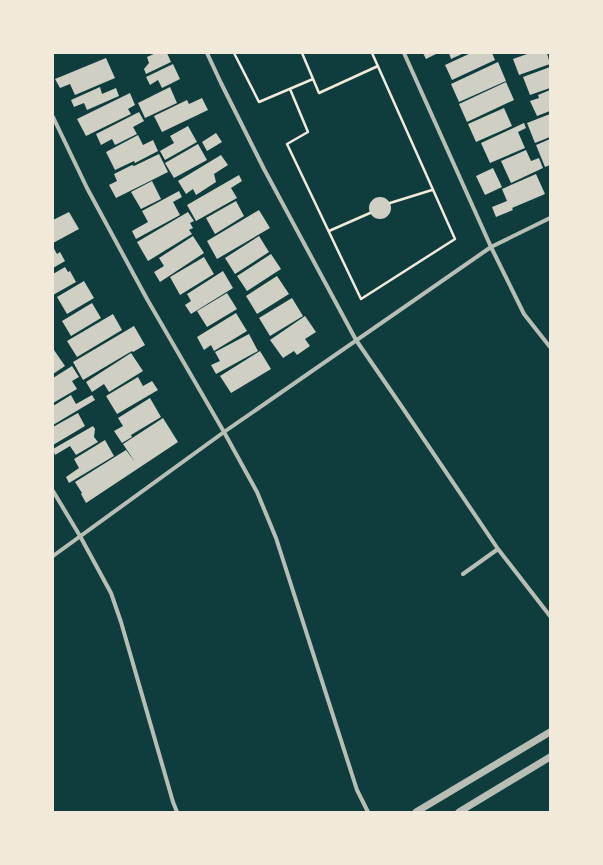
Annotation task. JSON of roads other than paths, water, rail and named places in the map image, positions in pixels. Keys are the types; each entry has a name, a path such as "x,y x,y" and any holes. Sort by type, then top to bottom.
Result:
{"street":[{"path":"207,53 264,169 356,340 498,549 550,616"},
{"path":"404,53 491,247 524,314 550,348"},
{"path":"53,117 91,195 147,299 257,492 276,538 357,790 368,812"},
{"path":"53,556 224,432 491,247 550,218"},
{"path":"53,491 80,536 111,593 121,622 177,812"},
{"path":"463,574 498,549"},
{"path":"416,812 550,732"},
{"path":"459,812 550,757"}]}
